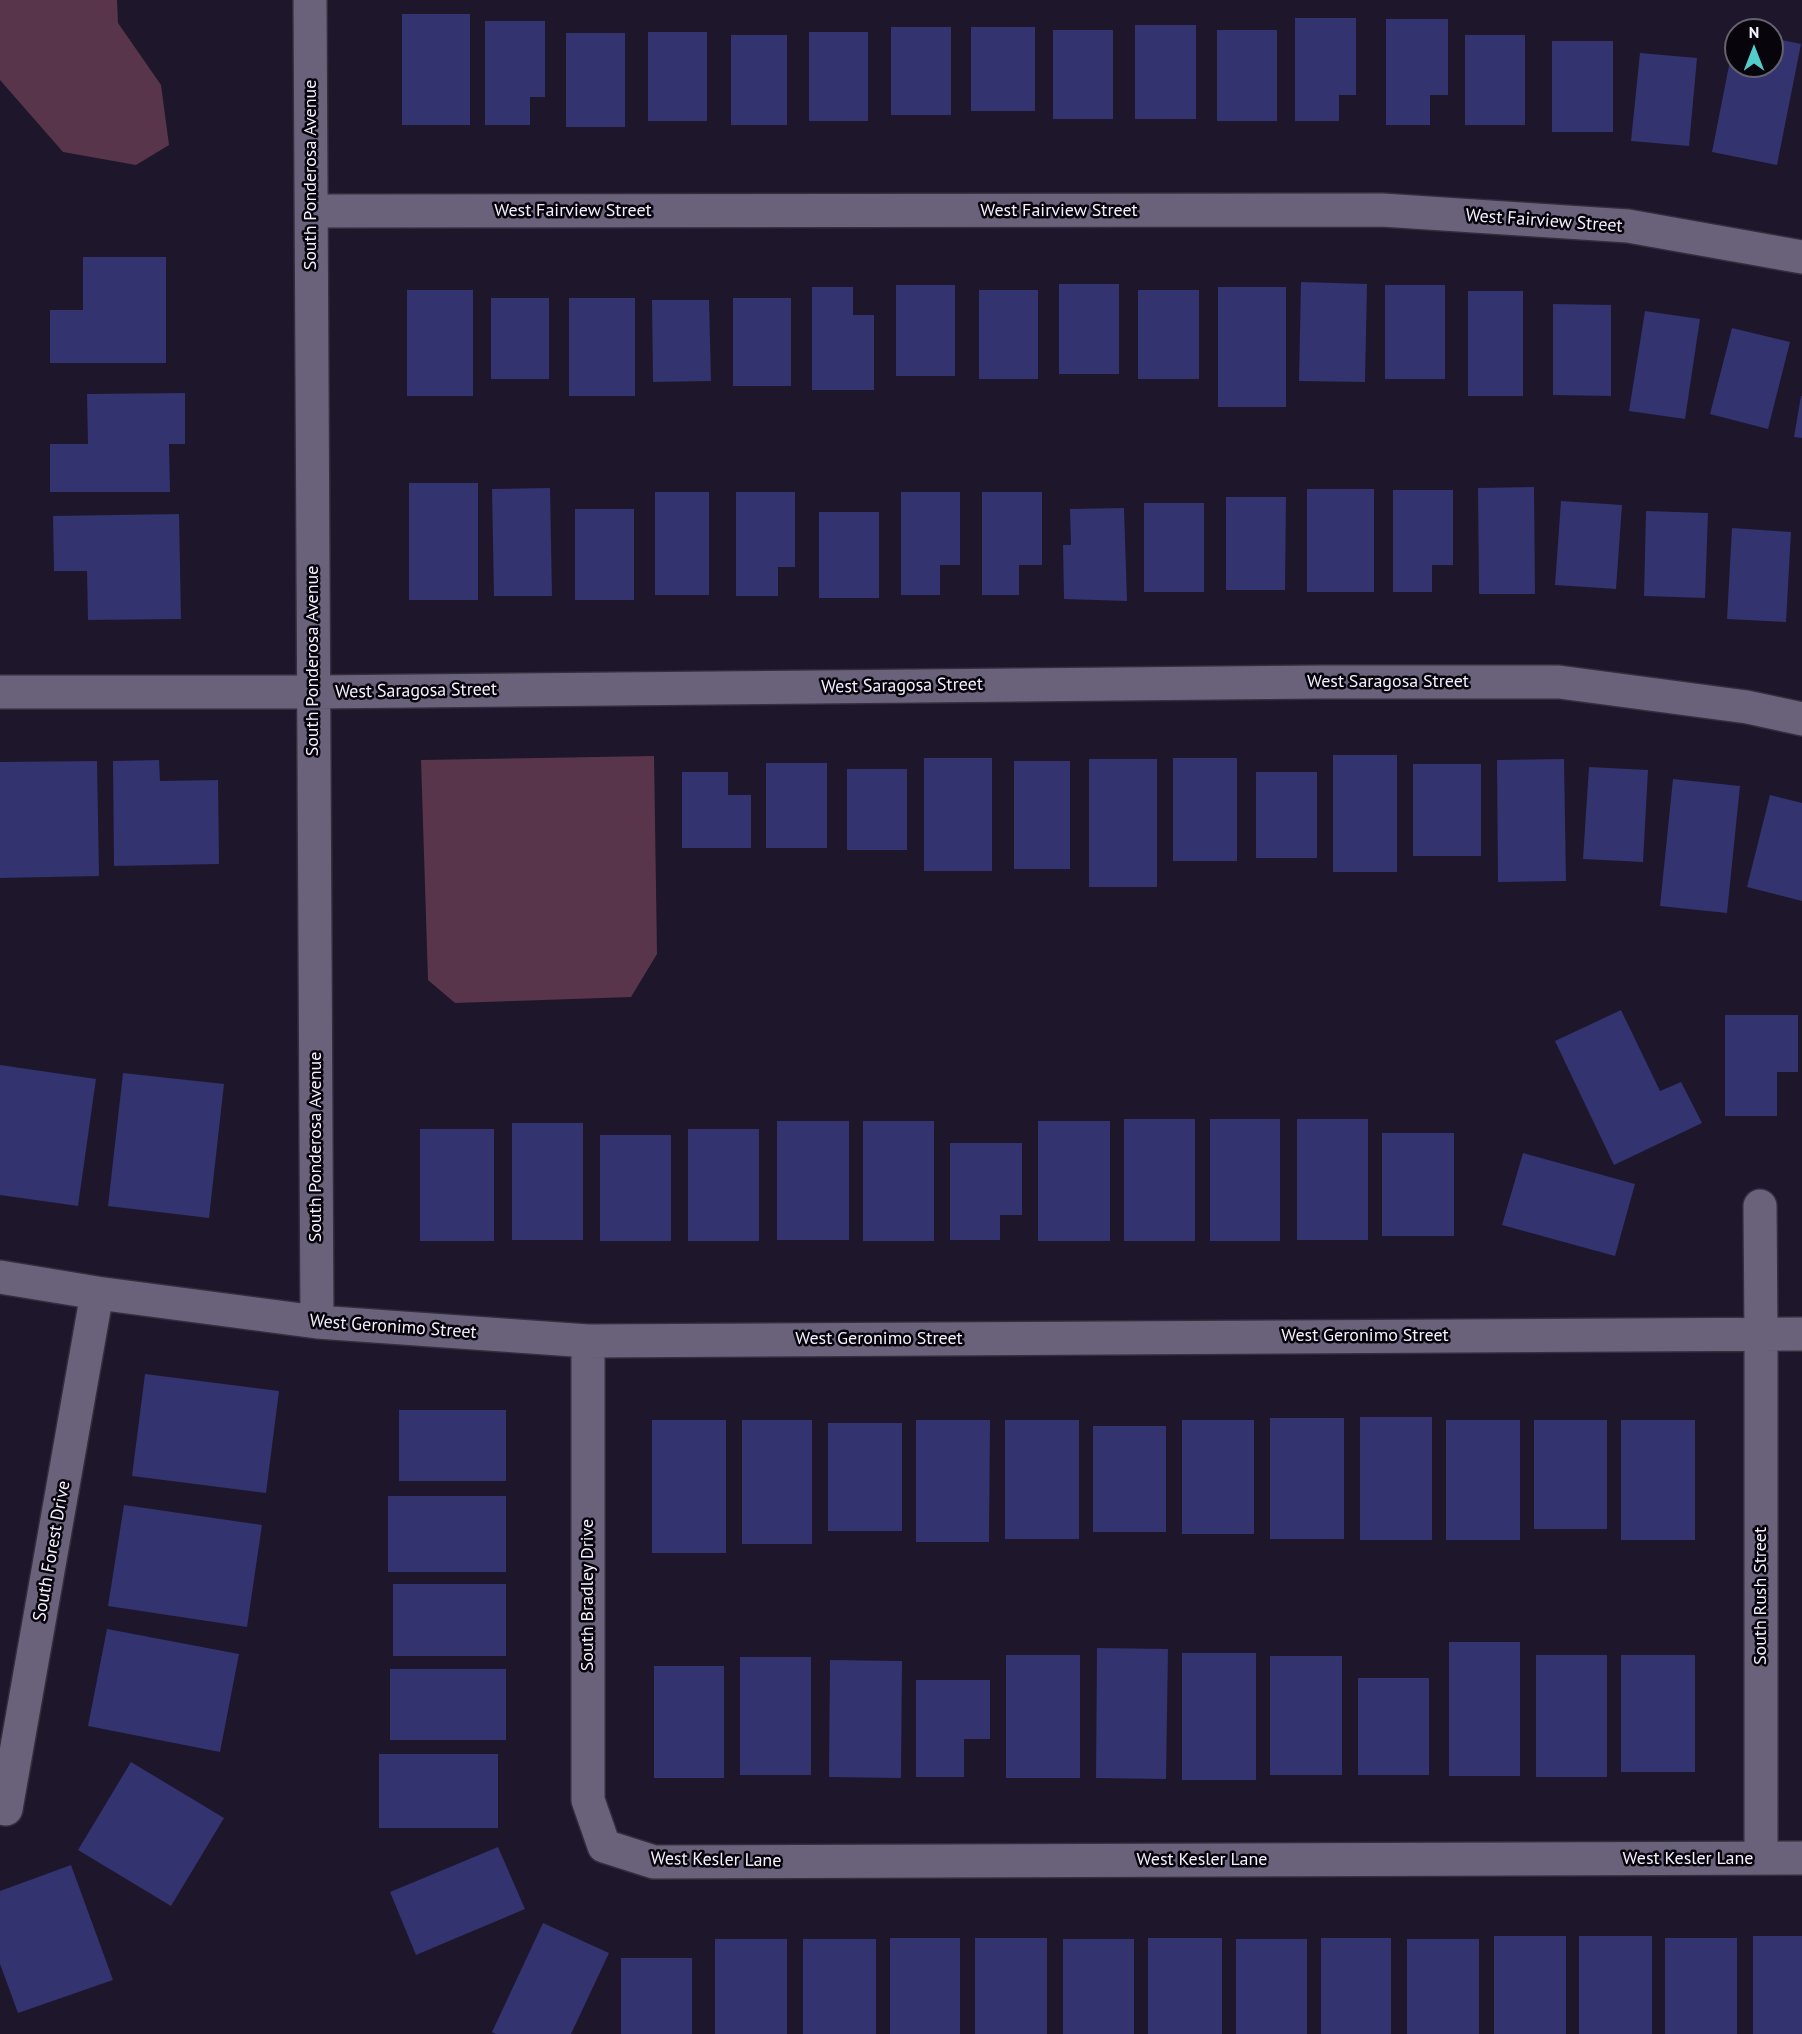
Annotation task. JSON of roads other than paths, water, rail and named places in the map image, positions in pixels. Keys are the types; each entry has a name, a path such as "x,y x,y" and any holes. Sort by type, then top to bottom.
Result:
{"street":[{"name":"South Ponderosa Avenue","path":"310,0 316,1322"},
{"name":"West Fairview Street","path":"312,211 1382,210 1628,226 1802,257"},
{"name":"West Saragosa Street","path":"0,692 313,692 1308,682 1559,682 1747,707 1802,719"},
{"path":"1760,1206 1761,1334"},
{"name":"West Geronimo Street","path":"0,1277 97,1293 316,1322 588,1341 1802,1334"},
{"name":"South Forest Drive","path":"3,1808 97,1293"},
{"name":"South Rush Street","path":"1761,1334 1761,1858"},
{"name":"South Bradley Drive","path":"588,1341 588,1800 604,1846"},
{"name":"West Kesler Lane","path":"604,1846 654,1862 1802,1858"}]}
